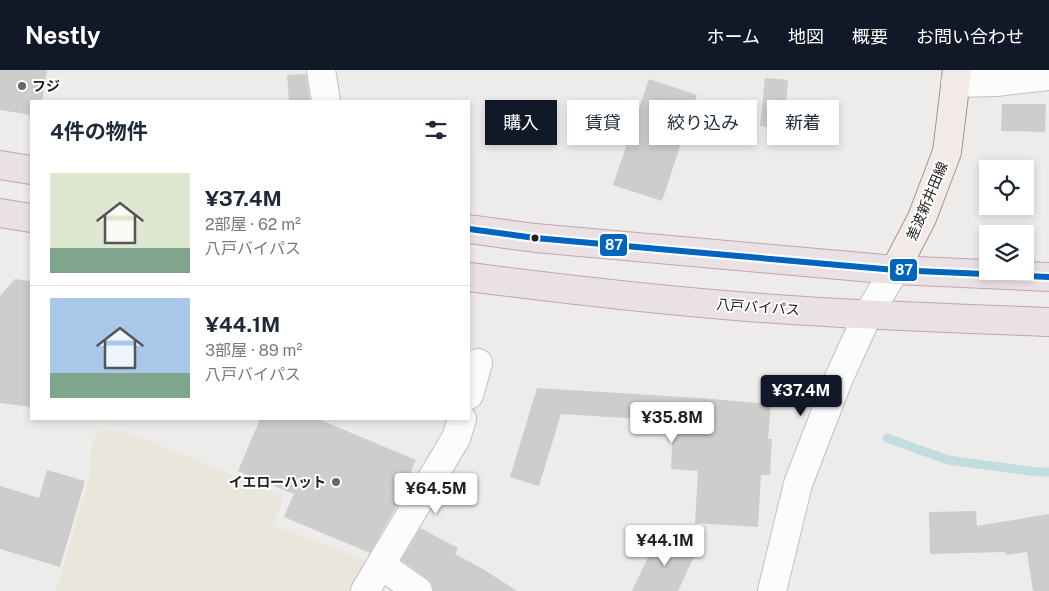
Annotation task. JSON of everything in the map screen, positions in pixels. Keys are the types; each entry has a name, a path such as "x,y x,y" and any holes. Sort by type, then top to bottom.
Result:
{"highway":[{"path":"0,165 30,170"},
{"path":"0,213 30,218"},
{"path":"470,229 535,238 895,270 1049,277"},
{"name":"八戸バイパス","path":"470,277 724,305 1049,322"}],"main road":[{"name":"差波新井田線","path":"895,270 922,218 947,152 956,76"}],"street":[{"path":"322,70 326,100"},
{"path":"956,76 996,82 1049,76"},
{"path":"772,591 798,484 838,380 868,314 895,270"},
{"path":"470,391 478,362"},
{"path":"365,591 456,438 462,420"},
{"path":"381,565 418,591"}],"shaded area":[{"path":"98,427 132,434 284,496 273,525 369,562 351,591 56,591 90,475 90,454"}],"building":[{"name":"フジ","path":"0,70 47,70 42,100 30,100 30,115 0,110"},
{"path":"306,74 310,100 289,100 287,75"},
{"path":"765,78 788,80 786,100 767,100 767,127 760,126"},
{"path":"649,79 697,95 695,100 649,100 649,145 680,145 662,201 613,185 627,145 639,145 639,108"},
{"path":"1002,104 1046,104 1045,132 1001,131"},
{"path":"15,279 30,281 30,407 0,403 0,296"},
{"path":"537,388 771,404 768,439 772,439 770,475 761,475 758,527 695,523 698,471 671,469 673,421 561,414 539,486 510,477"},
{"name":"イエローハット","path":"260,420 320,420 416,460 394,511 370,553 284,517 294,494 238,471"},
{"path":"47,470 85,481 60,567 0,549 0,486 39,498"},
{"path":"976,511 977,526 1049,514 1049,591 1033,591 1027,552 1006,555 1005,552 930,554 929,512"},
{"path":"420,528 458,548 455,554 517,591 433,591 432,584 427,579 401,560"},
{"path":"659,534 696,552 678,591 632,591"}],"waterway":[{"path":"887,438 948,460 1049,472"}],"transit line":[{"name":"87","path":"470,229 535,238 895,270 1049,277"}],"place":[{"name":"フジ","path":"22,86"},
{"name":"イエローハット","path":"336,482"}]}
